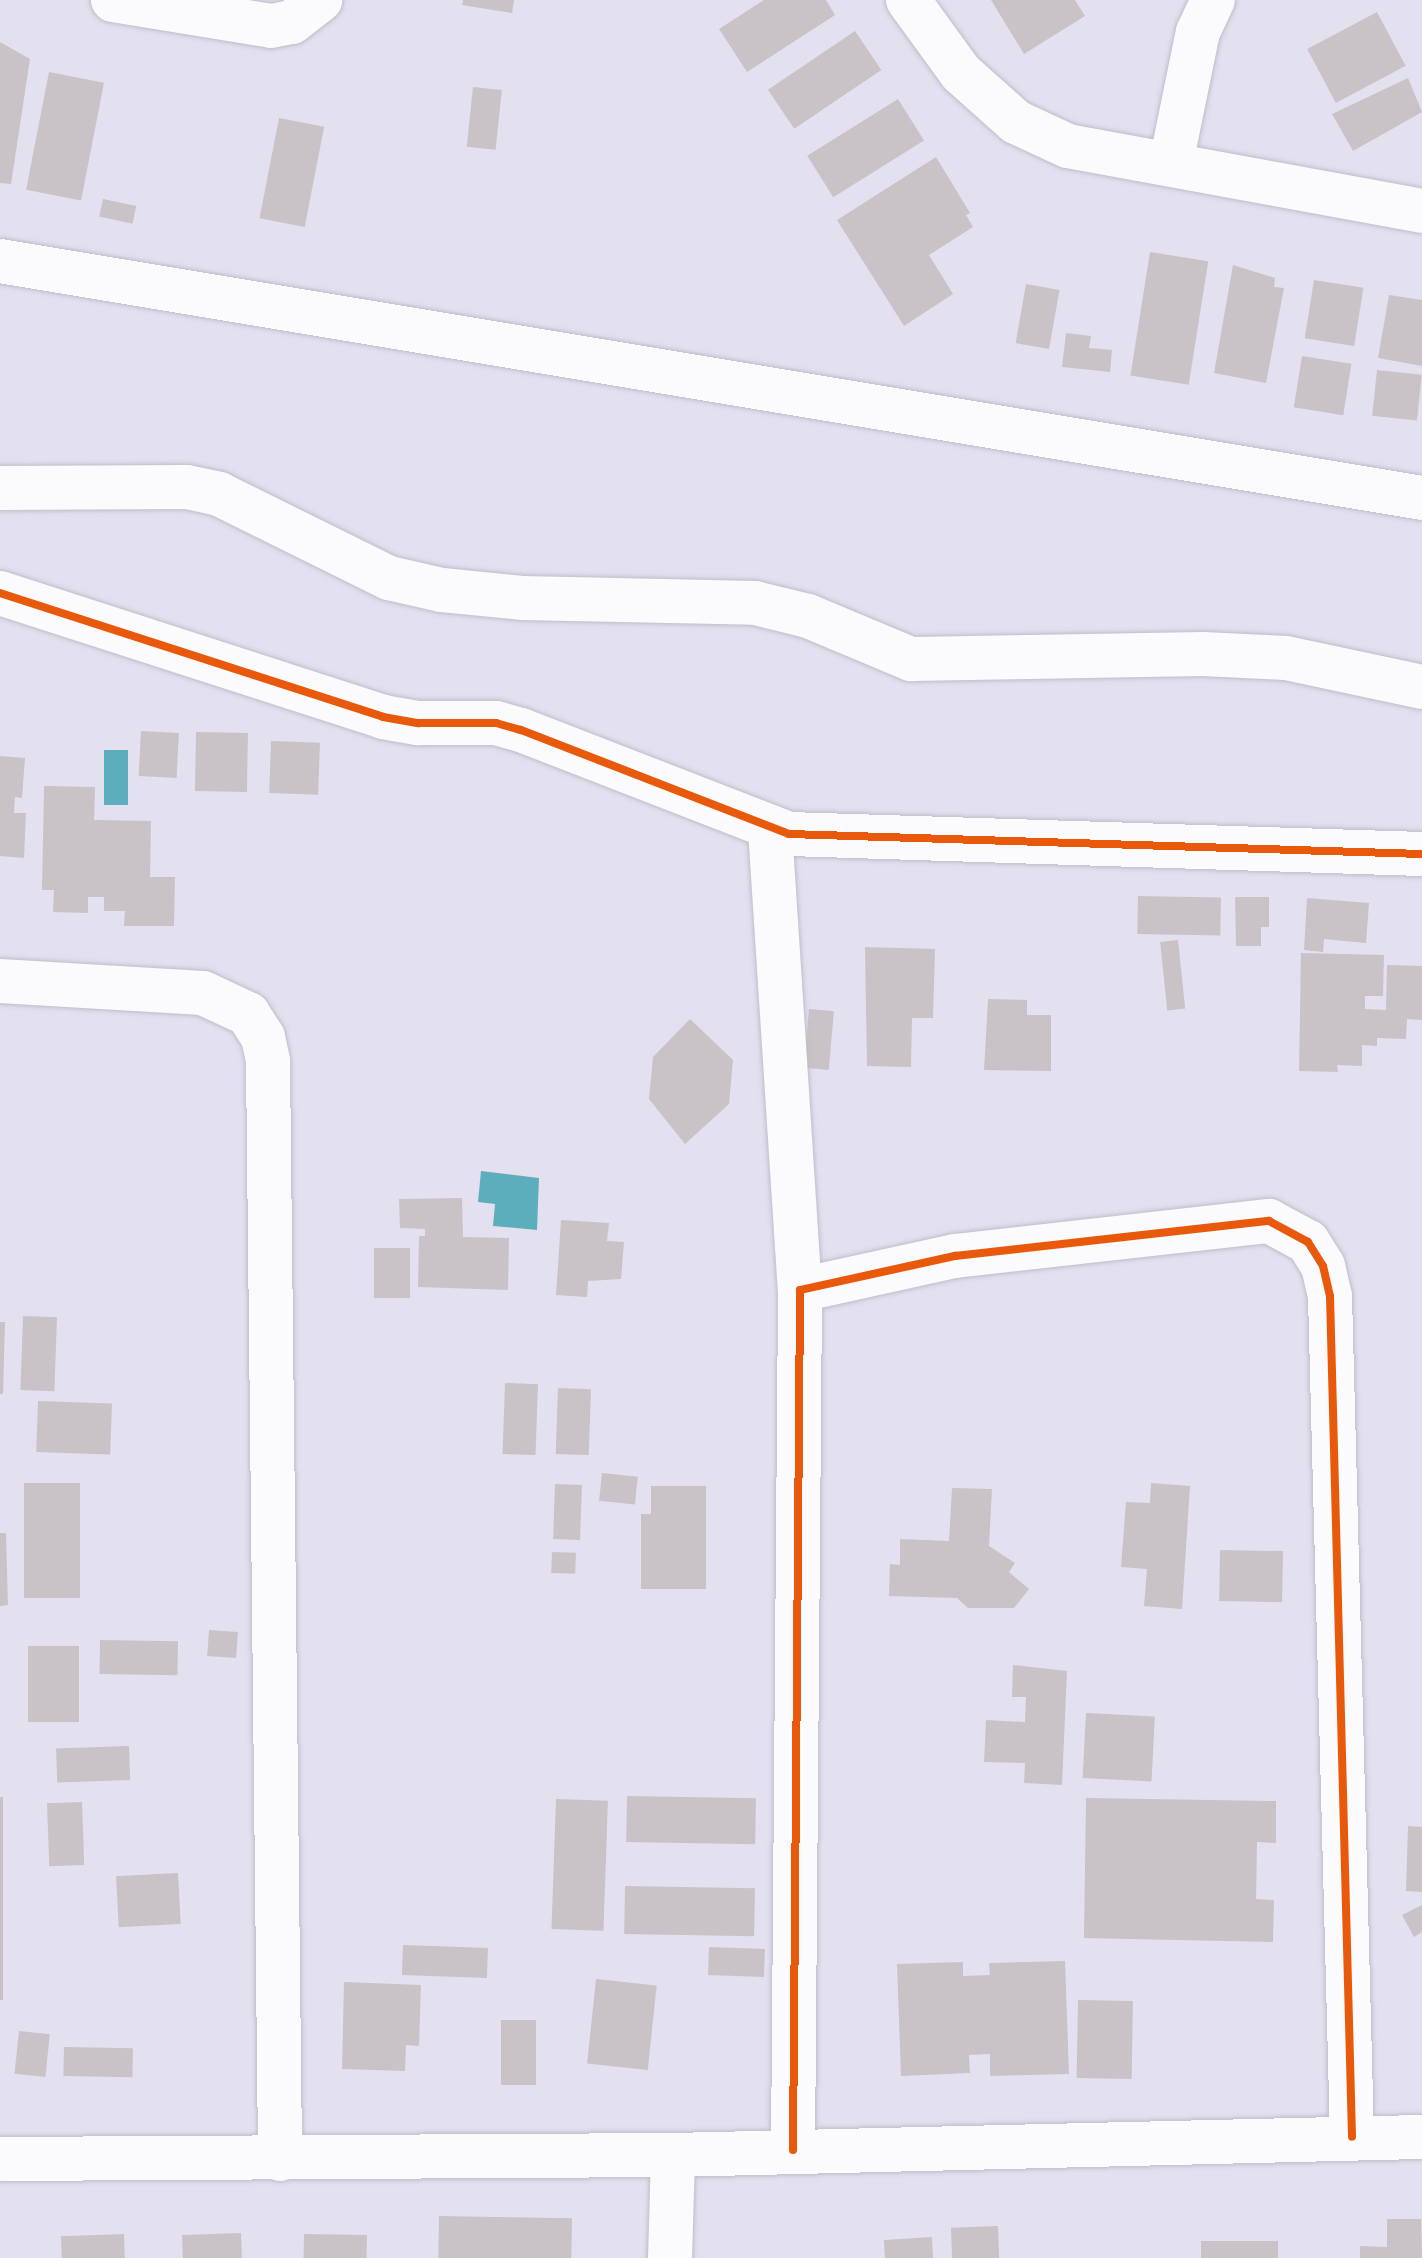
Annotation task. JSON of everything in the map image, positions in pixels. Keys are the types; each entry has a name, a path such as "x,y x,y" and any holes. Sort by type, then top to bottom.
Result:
{"street":[{"path":"113,0 271,26 292,22 320,0"},
{"path":"908,0 961,73 1016,122 1068,146 1422,211"},
{"path":"1171,163 1198,32 1213,0"},
{"path":"0,261 1422,498"},
{"path":"0,488 187,487 231,499 389,578 442,590 522,598 755,603 808,616 911,659 1160,654 1286,658 1422,687"},
{"path":"0,593 383,717 418,723 496,723 521,730 770,829 826,837 1422,854"},
{"path":"770,829 800,1290 793,2150"},
{"path":"0,981 203,993 248,1014 263,1037 268,1061 280,2159"},
{"path":"800,1290 955,1256 1269,1221 1308,1242 1323,1266 1330,1296 1352,2137"},
{"path":"0,2159 673,2155 1422,2137"},
{"path":"670,2258 673,2155"}],"water":[{"path":"104,750 128,750 128,805 104,805"},
{"path":"481,1171 539,1178 537,1230 493,1226 495,1204 478,1202"}],"building":[{"path":"463,0 514,0 512,13 462,5"},
{"path":"764,0 826,0 835,15 747,72 719,29"},
{"path":"991,0 1075,0 1085,16 1024,54"},
{"path":"1377,12 1406,66 1336,103 1307,49"},
{"path":"855,31 881,70 794,129 768,90"},
{"path":"0,42 30,59 11,184 0,183"},
{"path":"49,72 104,83 81,200 26,190"},
{"path":"1408,78 1422,112 1353,151 1332,114"},
{"path":"473,87 502,90 496,150 467,147"},
{"path":"898,99 924,141 833,197 807,156"},
{"path":"279,118 324,127 305,227 260,218"},
{"path":"936,157 970,213 966,215 973,227 929,255 953,294 904,326 837,220"},
{"path":"103,199 136,206 133,224 99,217"},
{"path":"1150,252 1208,261 1189,385 1130,375"},
{"path":"1233,265 1275,278 1274,287 1284,288 1266,383 1214,373"},
{"path":"1314,280 1363,288 1354,346 1305,338"},
{"path":"1026,284 1059,290 1049,349 1016,343"},
{"path":"1389,295 1422,300 1422,366 1378,358"},
{"path":"1066,333 1091,336 1089,348 1112,350 1110,372 1062,367"},
{"path":"1302,356 1351,364 1343,415 1294,407"},
{"path":"1377,370 1422,375 1417,420 1372,416"},
{"path":"141,731 179,733 177,778 139,776"},
{"path":"196,732 248,733 247,792 195,791"},
{"path":"271,741 320,743 318,795 269,793"},
{"path":"0,756 25,758 22,798 15,797 14,813 26,813 24,858 0,856"},
{"path":"44,786 95,787 94,820 151,821 150,877 175,877 174,926 124,926 125,911 104,911 104,897 88,897 88,913 53,912 54,890 42,890"},
{"path":"1138,896 1221,897 1220,935 1137,934"},
{"path":"1235,897 1269,897 1269,927 1261,927 1261,946 1236,946"},
{"path":"1307,898 1369,903 1366,943 1324,939 1323,952 1304,950"},
{"path":"1178,940 1185,1009 1167,1011 1160,942"},
{"path":"865,947 935,949 933,1018 912,1018 911,1067 867,1066"},
{"path":"1301,953 1384,955 1383,996 1365,996 1365,1009 1386,1010 1387,965 1422,966 1422,1020 1407,1019 1406,1039 1377,1038 1377,1046 1362,1045 1362,1066 1337,1065 1338,1072 1299,1071"},
{"path":"988,999 1027,1000 1027,1015 1051,1015 1051,1071 984,1070"},
{"path":"809,1009 834,1011 829,1070 804,1068"},
{"path":"690,1019 733,1060 729,1104 685,1144 649,1099 653,1057"},
{"path":"462,1198 463,1237 509,1238 508,1290 418,1287 419,1236 425,1236 425,1229 400,1228 399,1199"},
{"path":"561,1220 609,1223 607,1241 624,1242 621,1279 588,1281 587,1297 556,1295"},
{"path":"374,1248 410,1248 410,1298 374,1298"},
{"path":"23,1316 57,1317 54,1391 20,1390"},
{"path":"0,1322 5,1322 3,1394 0,1394"},
{"path":"505,1383 538,1384 536,1455 503,1454"},
{"path":"558,1388 591,1389 589,1455 556,1454"},
{"path":"38,1401 112,1404 110,1455 36,1452"},
{"path":"602,1473 638,1477 635,1505 599,1501"},
{"path":"24,1483 80,1483 80,1598 24,1598"},
{"path":"1151,1483 1190,1486 1182,1609 1144,1606 1147,1569 1121,1567 1126,1502 1150,1503"},
{"path":"555,1484 582,1485 580,1540 553,1539"},
{"path":"651,1486 706,1486 706,1589 641,1589 641,1514 651,1514"},
{"path":"952,1488 992,1489 989,1546 1015,1563 1009,1572 1029,1589 1014,1608 968,1608 957,1598 889,1596 890,1564 900,1565 900,1539 949,1541"},
{"path":"0,1533 6,1533 8,1605 0,1606"},
{"path":"1220,1550 1283,1551 1282,1602 1219,1601"},
{"path":"552,1552 576,1553 575,1574 551,1573"},
{"path":"209,1630 238,1632 236,1658 207,1656"},
{"path":"100,1640 178,1641 177,1675 99,1674"},
{"path":"28,1646 79,1646 79,1722 28,1722"},
{"path":"1013,1665 1067,1671 1062,1785 1024,1783 1025,1763 984,1762 986,1720 1025,1722 1026,1697 1012,1697"},
{"path":"1086,1713 1155,1717 1152,1782 1083,1778"},
{"path":"129,1746 130,1780 57,1783 56,1749"},
{"path":"627,1796 756,1798 755,1844 626,1842"},
{"path":"0,1797 3,1797 3,2000 0,2000"},
{"path":"1086,1798 1276,1801 1276,1843 1257,1842 1256,1899 1274,1900 1273,1942 1084,1938"},
{"path":"556,1799 608,1801 603,1931 551,1929"},
{"path":"82,1802 84,1865 49,1866 47,1803"},
{"path":"1408,1826 1422,1827 1422,1892 1406,1891"},
{"path":"178,1873 181,1924 119,1927 116,1876"},
{"path":"625,1886 755,1888 754,1936 624,1934"},
{"path":"1422,1905 1422,1932 1414,1937 1402,1915"},
{"path":"403,1945 488,1948 487,1978 402,1975"},
{"path":"709,1947 765,1949 764,1977 708,1975"},
{"path":"1065,1961 1069,2074 990,2076 990,2054 969,2055 970,2073 901,2076 897,1964 963,1962 963,1976 990,1975 989,1963"},
{"path":"596,1979 657,1985 648,2070 587,2064"},
{"path":"344,1982 421,1985 419,2046 406,2045 405,2071 342,2069"},
{"path":"1078,2000 1133,2001 1132,2079 1077,2078"},
{"path":"501,2020 536,2020 536,2085 501,2085"},
{"path":"19,2031 50,2034 45,2077 15,2074"},
{"path":"64,2047 133,2048 132,2077 63,2076"},
{"path":"439,2216 572,2218 571,2258 438,2258"},
{"path":"1387,2219 1421,2219 1422,2258 1360,2258 1360,2246 1387,2247"},
{"path":"998,2226 999,2258 952,2258 951,2228"},
{"path":"241,2233 242,2258 183,2258 182,2235"},
{"path":"124,2234 125,2258 62,2258 61,2236"},
{"path":"304,2234 367,2235 367,2258 304,2258"},
{"path":"932,2237 933,2258 885,2258 884,2240"},
{"path":"1201,2241 1278,2241 1278,2258 1201,2258"}],"cycle path":[{"path":"0,593 383,717 418,723 496,723 521,730 789,834 1422,854"},
{"path":"793,2150 800,1290 955,1256 1269,1221 1308,1242 1323,1266 1330,1296 1352,2137"}]}
